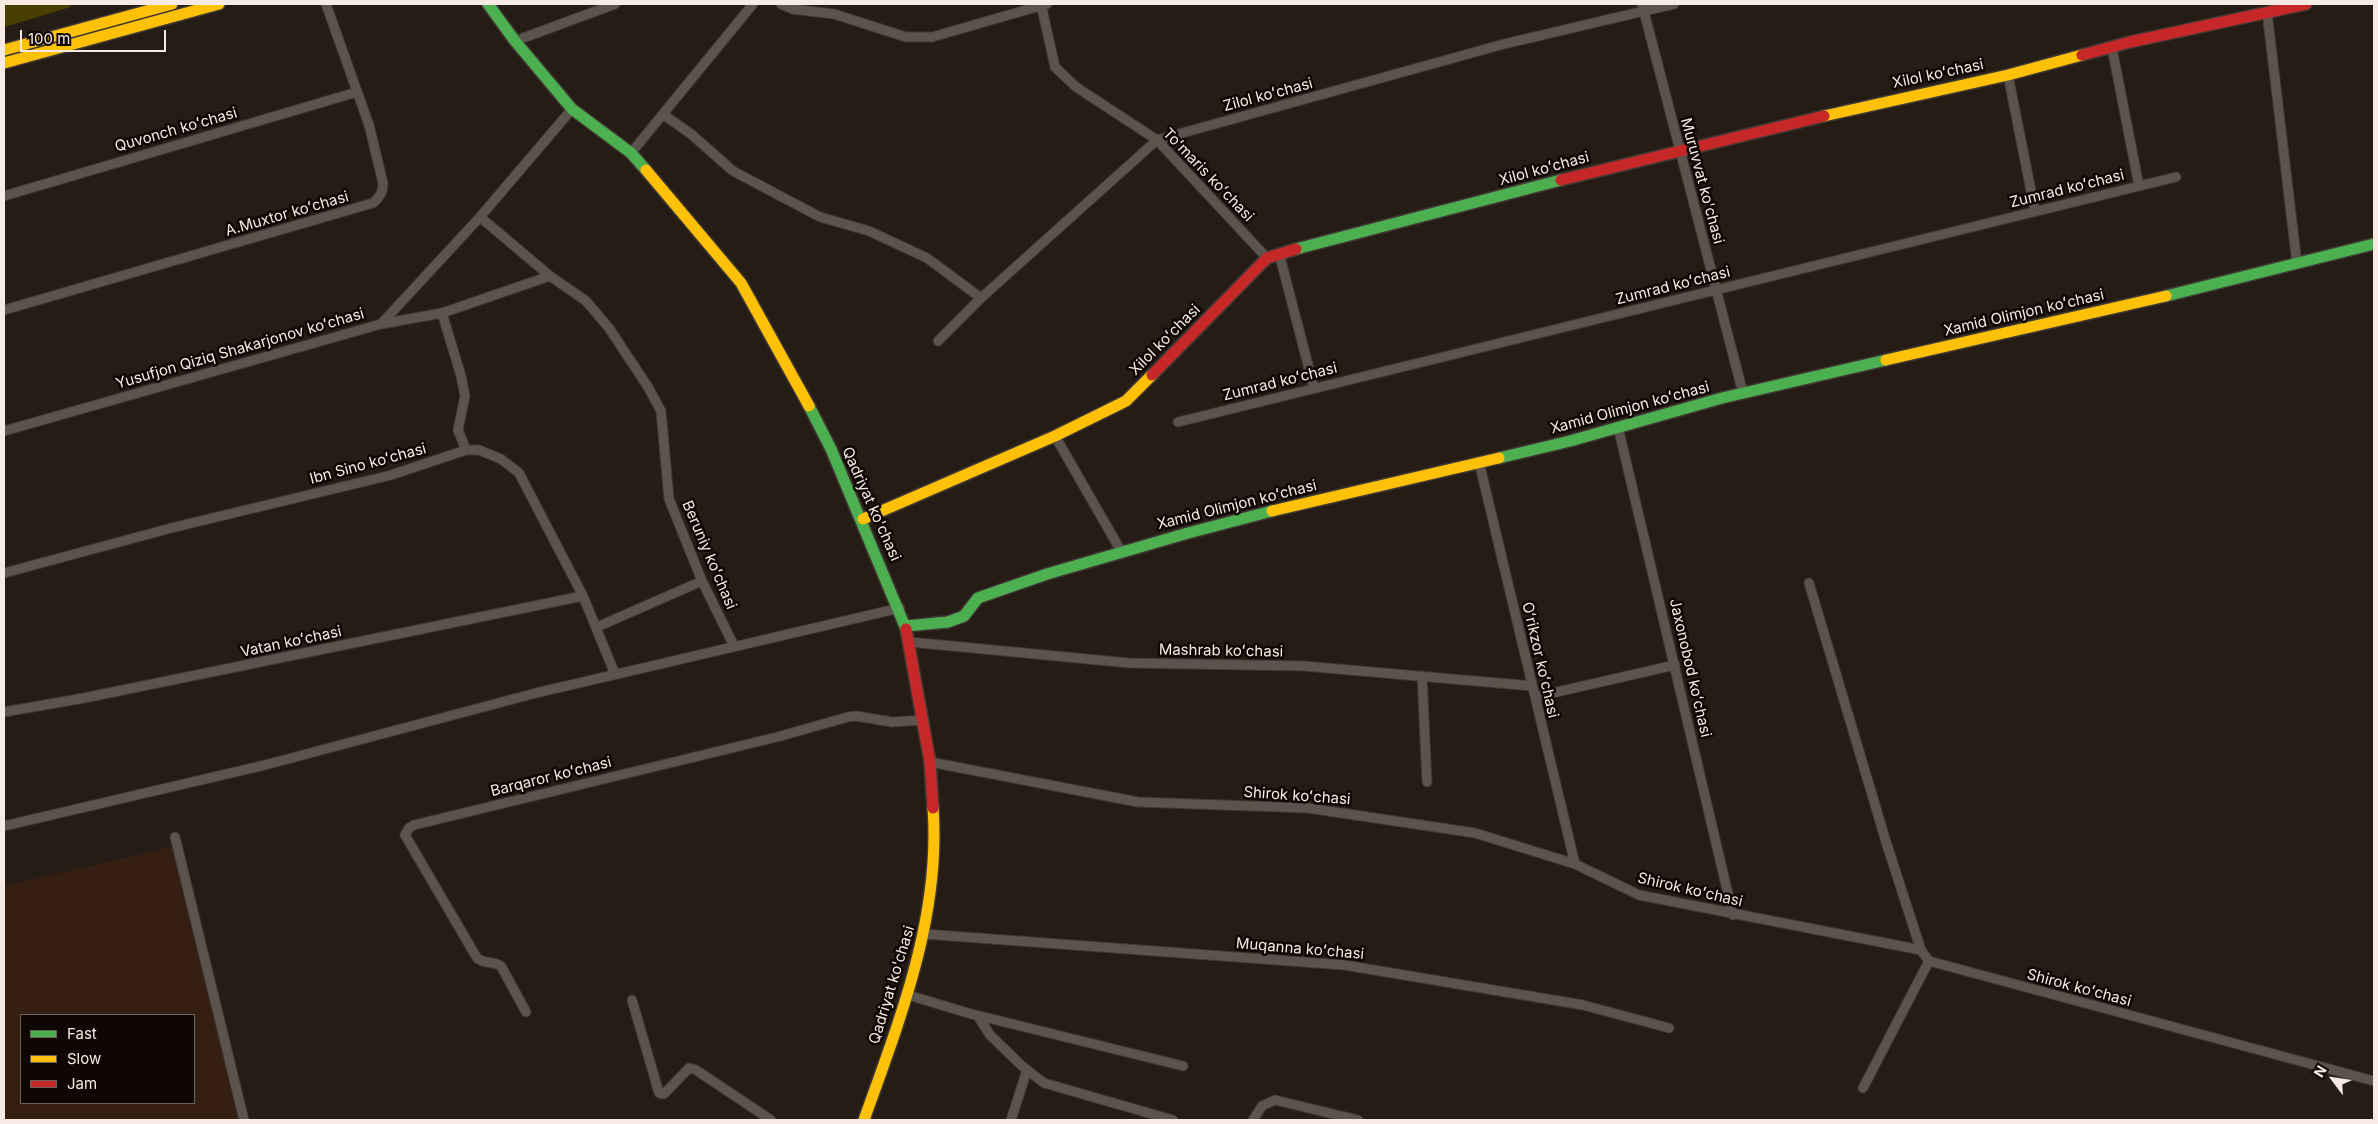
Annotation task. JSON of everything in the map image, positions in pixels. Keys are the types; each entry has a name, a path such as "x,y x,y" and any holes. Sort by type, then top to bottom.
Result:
{"street":[{"path":"4,50 172,4"},
{"path":"4,63 219,4"},
{"name":"A.Muxtor koʻchasi","path":"4,310 373,203 382,194 384,183 368,125 326,4"},
{"name":"Qadriyat ko'chasi","path":"488,4 572,109 631,153 741,283 789,366 831,449 900,608 910,642 924,720 930,762 936,843 924,934 908,995 864,1120"},
{"path":"516,41 615,4"},
{"path":"631,153 753,4"},
{"path":"781,4 792,9 834,14 906,37 932,37 1043,4"},
{"name":"Toʻmaris koʻchasi","path":"1043,4 1056,67 1076,86 1157,140 1267,258"},
{"name":"Zilol koʻchasi","path":"938,341 981,298 1157,140 1643,7 1674,4"},
{"name":"Xilol koʻchasi","path":"863,520 1054,436 1126,401 1267,258 1279,253 1680,149 1942,88 2008,75 2112,48 2306,4"},
{"name":"Muruvvat ko'chasi","path":"1643,7 1743,393"},
{"path":"2267,12 2297,264"},
{"path":"2112,48 2139,186"},
{"path":"2008,75 2035,211"},
{"name":"Quvonch koʻchasi","path":"4,196 357,92"},
{"name":"Yusufjon Qiziq Shakarjonov koʻchasi","path":"4,431 381,324 480,217 572,109"},
{"path":"664,115 691,134 733,171 820,217 869,231 927,258 981,298"},
{"name":"Zumrad koʻchasi","path":"1178,422 2176,177"},
{"name":"Beruniy koʻchasi","path":"480,217 550,276 586,301 631,358 656,400 662,423 670,499 702,581 734,646"},
{"name":"Xamid Olimjon koʻchasi","path":"906,626 948,622 964,616 978,598 1121,551 1388,482 1479,462 1618,427 1743,393 2297,264 2374,244"},
{"path":"1279,253 1314,388"},
{"path":"381,324 442,313 550,276"},
{"path":"442,313 465,396 458,430 466,450"},
{"name":"Jaxonobod koʻchasi","path":"1618,427 1734,915"},
{"path":"1054,436 1121,551"},
{"name":"Ibn Sino koʻchasi","path":"4,573 175,527 391,475 466,450 479,450 501,459 519,473 598,627 615,674"},
{"name":"Oʻrikzor koʻchasi","path":"1479,462 1575,864"},
{"path":"598,627 702,581"},
{"path":"1809,583 1884,835 1921,950 1929,961 1863,1088"},
{"name":"Vatan koʻchasi","path":"4,712 84,698 583,596"},
{"path":"4,826 266,765 615,674 900,608"},
{"name":"Mashrab koʻchasi","path":"910,642 1129,663 1304,666 1532,686"},
{"path":"1535,697 1676,665"},
{"path":"1422,676 1427,782"},
{"name":"Barqaror koʻchasi","path":"526,1012 501,966 496,963 482,962 477,958 405,835 414,824 777,737 848,717 856,716 892,722 924,720"},
{"name":"Shirok koʻchasi","path":"930,762 1138,802 1308,808 1475,832 1575,864 1639,895 1921,950"},
{"path":"176,837 244,1120"},
{"name":"Muqanna koʻchasi","path":"924,934 1344,965 1583,1005 1669,1028"},
{"name":"Shirok koʻchasi","path":"1929,961 2374,1081"},
{"path":"908,995 973,1014 1183,1066"},
{"path":"632,1000 659,1094 664,1094 689,1068 696,1070 771,1120"},
{"path":"973,1014 978,1016 990,1034 1027,1070 1044,1083 1173,1120"},
{"path":"1011,1120 1027,1070"},
{"path":"1253,1120 1262,1106 1274,1100 1358,1120"}],"shaded area":[{"path":"4,4 70,4 71,7 4,27"},
{"path":"180,845 243,1120 4,1120 4,886"}],"traffic: fast":[{"path":"488,4 515,41 572,109 631,153 646,170"},
{"path":"1296,249 1561,180"},
{"path":"2166,296 2374,244"},
{"path":"1499,458 1570,441 1722,398 1886,360"},
{"path":"809,406 831,449 906,629"},
{"path":"906,626 948,622 964,616 978,598 1047,574 1272,511"}],"traffic: slow":[{"path":"4,50 172,4"},
{"path":"4,63 219,4"},
{"path":"1824,116 2008,75 2082,55"},
{"path":"646,170 741,283 809,406"},
{"path":"1886,360 2166,296"},
{"path":"863,519 1055,436 1126,401 1152,375"},
{"path":"1272,511 1499,458"},
{"path":"864,1120 904,1005 924,928 931,888 934,848 933,808"}],"traffic: jam":[{"path":"2082,55 2130,42 2306,4"},
{"path":"1561,180 1824,116"},
{"path":"1152,375 1267,258 1296,249"},
{"path":"906,629 930,762 933,808"}]}
